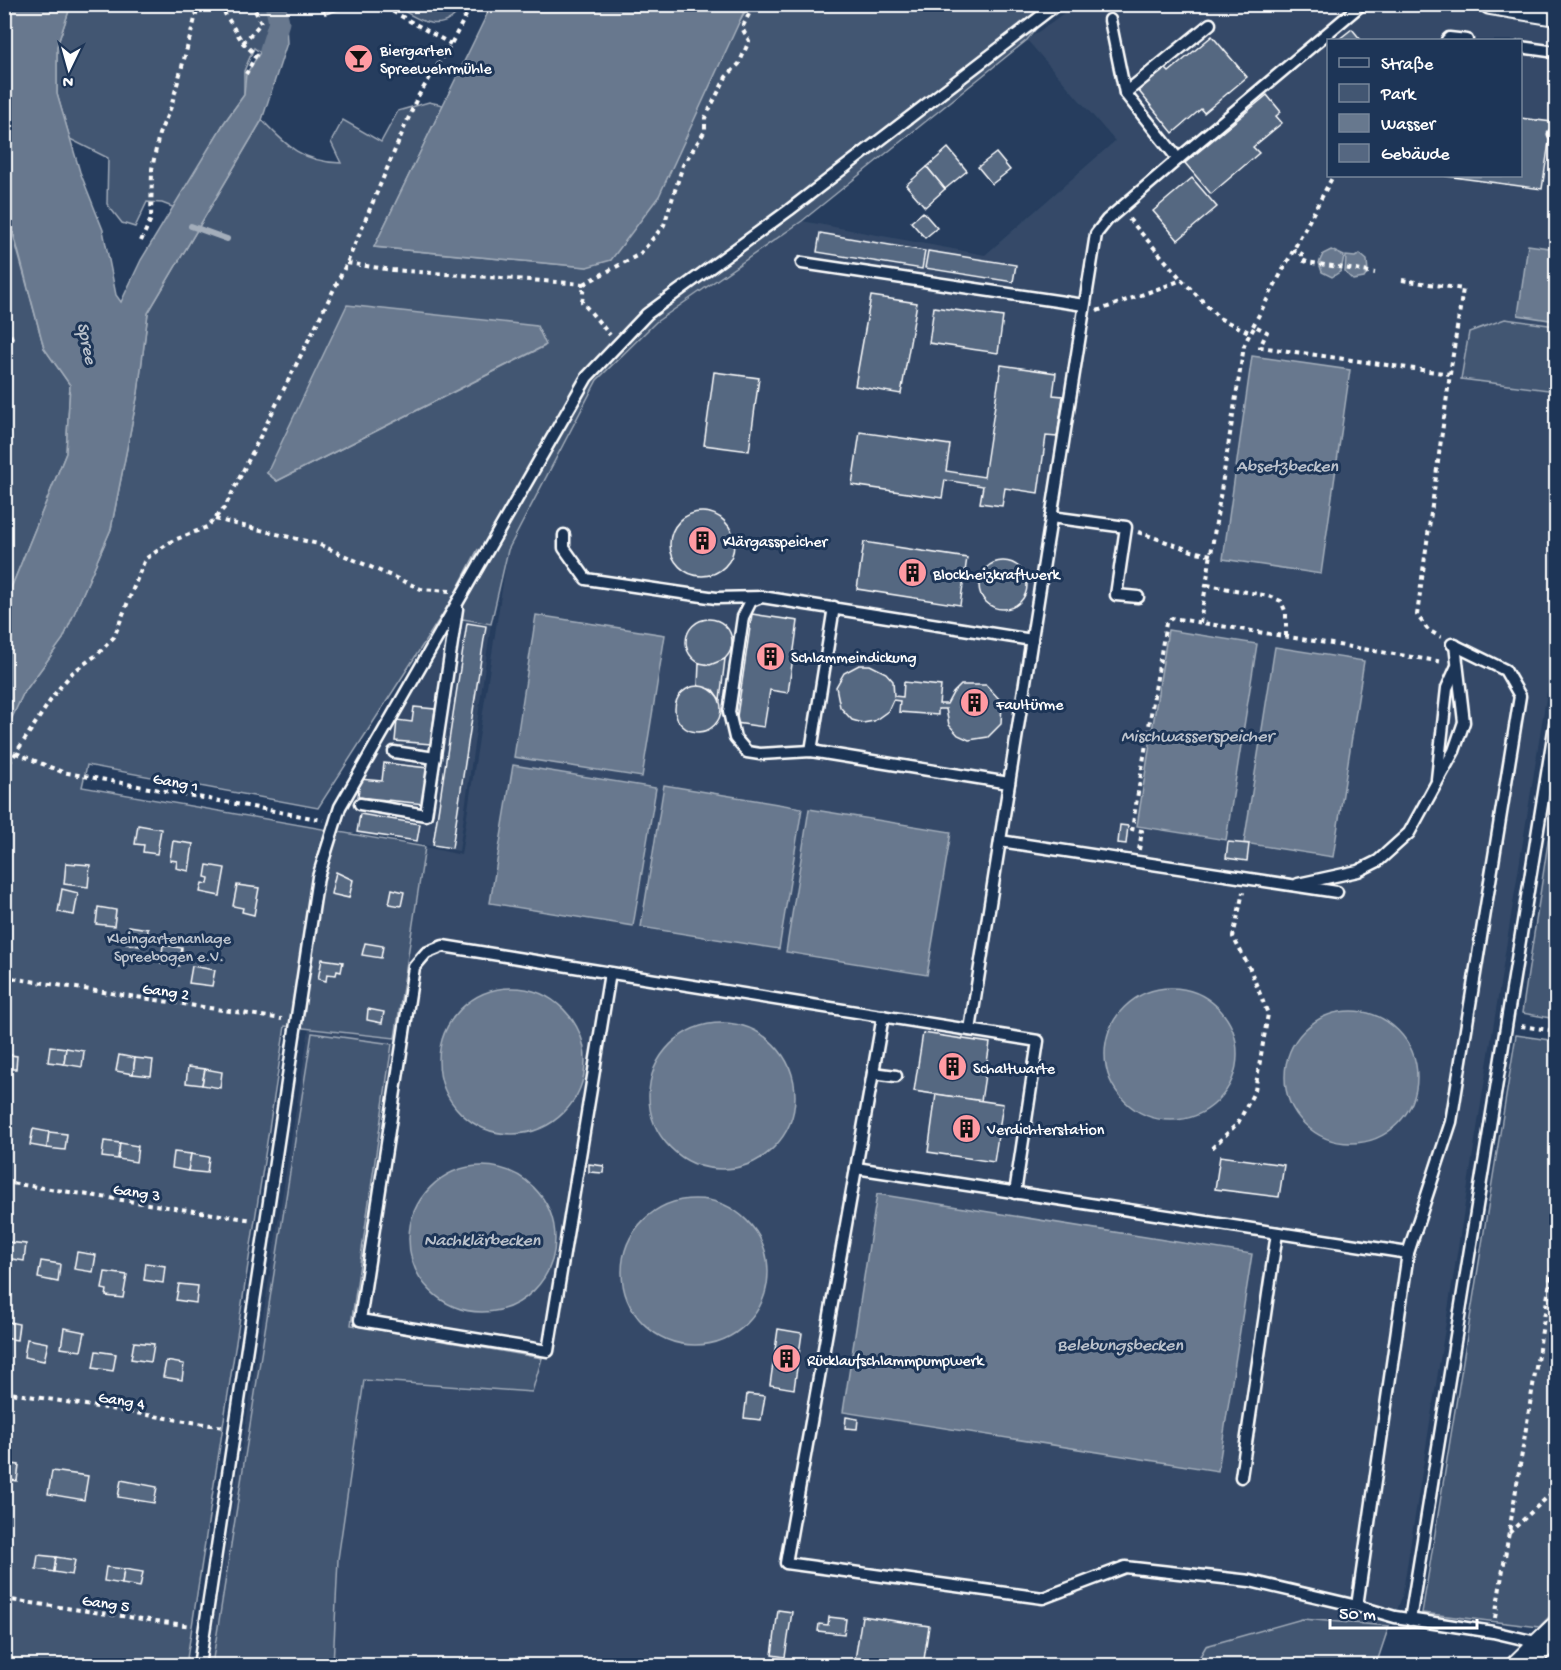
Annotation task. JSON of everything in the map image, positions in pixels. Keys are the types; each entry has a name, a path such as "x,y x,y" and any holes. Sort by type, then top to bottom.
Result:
{"street":[{"path":"1490,4 1557,15"},
{"path":"1520,1665 1550,1637"}],"lane":[{"path":"198,1665 318,877 340,807 587,377 647,314 789,210 1057,4"},
{"path":"970,1030 1096,234 1178,159 1362,4"},
{"path":"1110,20 1125,93 1178,159"},
{"path":"1125,93 1210,24"},
{"path":"1522,47 1557,52"},
{"path":"802,263 1083,311"},
{"path":"1051,517 1126,527 1116,595 1138,597"},
{"path":"564,535 564,548 586,579 716,598 762,597 1032,639"},
{"path":"360,804 426,815 461,596"},
{"path":"762,597 751,601 743,617 729,712 735,738 747,752 811,751 1009,783"},
{"path":"811,751 834,608"},
{"path":"1292,885 1358,871 1378,861 1409,833 1434,792 1454,752 1464,722 1462,689 1456,668 1454,645"},
{"path":"1357,1606 1408,1253 1451,1122 1520,696 1505,670 1454,645"},
{"path":"1434,792 1447,688 1456,668"},
{"path":"1410,1620 1557,718"},
{"path":"394,752 435,758"},
{"path":"1000,841 1337,892"},
{"path":"610,973 548,1351 360,1320 414,967 426,953 443,946 1038,1041 1015,1193"},
{"path":"883,1016 786,1563 1043,1598 1125,1567 1250,1581 1410,1620 1493,1632 1550,1637"},
{"path":"873,1073 896,1076"},
{"path":"856,1168 1408,1253"},
{"path":"1241,1477 1277,1233"}],"path":[{"path":"141,241 151,219 152,169 159,134 171,107 199,4"},
{"path":"219,4 243,43 256,55 246,74"},
{"path":"243,43 261,23 252,4"},
{"path":"390,4 390,10 452,44"},
{"path":"4,771 62,686 114,637 145,559 172,541 207,527 225,507 347,263 417,98 452,44 472,4"},
{"path":"347,263 392,270 584,284 640,254 664,225 682,165 705,131 705,118 726,77 739,64 746,49 749,41 742,28 754,4"},
{"path":"1200,623 1244,346 1332,177"},
{"path":"1121,209 1182,280 1219,318 1250,333"},
{"path":"1291,254 1295,250 1302,254 1302,260 1307,262 1375,273"},
{"path":"1142,831 1132,829 1166,623 1172,618 1447,663 1454,645 1428,630 1417,615 1464,289 1402,279"},
{"path":"1083,311 1182,280"},
{"path":"584,284 582,302 618,344"},
{"path":"4,318 12,339"},
{"path":"1250,333 1255,327 1267,332 1260,347 1450,374"},
{"path":"214,519 318,544 421,589 461,596"},
{"path":"1126,531 1211,555"},
{"path":"1207,585 1269,596 1281,601 1286,613 1286,637"},
{"name":"Gang 1","path":"16,753 62,772 335,822"},
{"path":"1212,1148 1239,1123 1255,1090 1268,1014 1250,969 1233,937 1245,879"},
{"name":"Gang 2","path":"4,977 297,1021"},
{"path":"1508,1024 1557,1031"},
{"name":"Gang 3","path":"4,1182 266,1221"},
{"path":"1493,1632 1557,1245"},
{"name":"Gang 4","path":"4,1392 235,1428"},
{"path":"1509,1534 1557,1489"},
{"name":"Gang 5","path":"4,1599 204,1629"}],"shaded area":[{"path":"1455,4 1556,21 1556,635 1402,1597 1382,1649 1366,1666 207,1666 309,1029 395,1038 425,847 461,855 508,550 597,380 656,322 802,221 985,255 1115,141 1027,40 1075,5"},
{"path":"463,619 491,624 459,851 337,830 343,809 361,776 449,629"}],"green space":[{"path":"71,5 268,5 274,22 261,53 254,48 244,71 244,95 224,123 175,208 162,203 147,202 135,227 122,223 107,204 108,158 70,139 57,94 57,46"},
{"path":"395,5 462,5 447,21 430,23"},
{"name":"Kleingartenanlage Spreebogen e.V.","path":"747,5 1055,5 1027,40 802,221 656,322 597,380 508,550 491,624 463,619 449,629 478,549 451,601 318,808 87,765 82,787 425,847 395,1038 285,1026 186,1665 5,1665 4,733 23,694 63,639 111,529 138,393 148,313 262,120 279,138 305,156 316,160 341,163 331,142 343,120 381,142 398,111 429,102 443,105 374,247 587,267 745,12","holes":["545,346 277,481 267,473"]},
{"path":"4,201 44,348 70,385 66,453 5,603"},
{"path":"1505,319 1556,326 1556,391 1461,379 1469,332"},
{"path":"1556,790 1556,1019 1522,1013"},
{"path":"312,1033 392,1044 351,1325 542,1358 532,1392 364,1380 338,1559 333,1665 212,1665"},
{"path":"1516,1035 1556,1041 1556,1610 1539,1627 1422,1613"},
{"path":"1302,1619 1389,1626 1376,1665 1195,1665 1206,1646"}],"water":[{"name":"Spree","path":"5,4 71,5 57,46 57,94 80,172 103,230 116,295 121,302 141,260 224,123 244,95 246,74 269,39 274,22 286,25 287,43 262,120 148,313 138,393 111,529 63,639 23,694 5,733 5,603 66,453 70,385 44,348 5,201"},
{"path":"492,4 747,5 659,196 611,260 587,267 374,247"},
{"path":"1528,245 1556,249 1556,321 1518,315"},
{"path":"1331,250 1344,256 1341,271 1332,277 1322,272 1319,263 1323,254"},
{"path":"1360,254 1367,260 1368,272 1364,278 1353,280 1345,272 1346,256 1355,257"},
{"path":"347,305 537,326 546,345 277,481 267,473"},
{"name":"Absetzbecken","path":"1252,356 1350,370 1321,574 1223,559"},
{"path":"536,615 665,635 642,777 514,757"},
{"name":"Mischwasserspeicher","path":"1168,630 1257,644 1226,840 1137,826"},
{"name":"Mischwasserspeicher","path":"1275,647 1364,661 1333,857 1244,843"},
{"path":"513,765 656,788 633,926 490,903"},
{"path":"664,785 802,808 779,949 641,927"},
{"path":"809,809 951,832 927,975 786,952"},
{"path":"512,988 540,994 563,1010 579,1033 585,1061 579,1089 563,1112 540,1128 512,1134 484,1128 461,1112 445,1089 439,1061 445,1033 461,1010 484,994"},
{"path":"1171,988 1196,993 1208,999 1226,1017 1232,1029 1237,1054 1232,1079 1226,1091 1208,1109 1196,1115 1171,1120 1146,1115 1134,1109 1116,1091 1110,1079 1105,1054 1110,1029 1116,1017 1134,999 1146,993"},
{"path":"1351,1011 1376,1016 1388,1022 1406,1040 1412,1052 1417,1077 1412,1102 1406,1114 1388,1132 1376,1138 1351,1143 1326,1138 1314,1132 1296,1114 1290,1102 1285,1077 1290,1052 1296,1040 1314,1022 1326,1016"},
{"path":"722,1023 750,1029 773,1045 789,1068 795,1096 789,1124 773,1147 750,1163 722,1169 694,1163 671,1147 655,1124 649,1096 655,1068 671,1045 694,1029"},
{"name":"Nachklärbecken","path":"482,1166 510,1172 533,1188 549,1211 555,1239 549,1267 533,1290 510,1306 482,1312 454,1306 431,1290 415,1267 409,1239 415,1211 431,1188 454,1172"},
{"name":"Belebungsbecken","path":"877,1194 1252,1254 1218,1471 843,1412"},
{"path":"695,1199 723,1205 746,1221 762,1244 768,1272 762,1300 746,1323 723,1339 695,1345 667,1339 644,1323 628,1300 622,1272 628,1244 644,1221 667,1205"}],"building":[{"path":"322,4 357,4 325,14"},
{"path":"1352,29 1360,39 1339,39"},
{"path":"1212,36 1247,77 1204,113 1201,109 1173,133 1138,90 1165,68 1169,72"},
{"path":"1267,95 1281,112 1276,116 1282,123 1253,147 1259,153 1211,194 1185,163"},
{"path":"1522,118 1552,122 1542,189 1452,177 1522,177"},
{"path":"948,148 967,171 945,189 927,167"},
{"path":"996,153 1010,170 992,184 978,167"},
{"path":"927,167 945,189 925,207 906,185"},
{"path":"1192,178 1217,207 1178,240 1153,211"},
{"path":"923,212 937,228 925,238 911,222"},
{"path":"820,233 925,251 922,269 817,252"},
{"path":"928,251 1016,265 1013,282 925,268"},
{"path":"871,296 917,303 901,394 855,386"},
{"path":"934,307 1003,317 998,353 929,343"},
{"path":"1001,365 1056,373 1053,395 1063,396 1057,437 1046,436 1038,493 1005,488 1002,506 980,503 983,486 945,480 942,498 852,485 860,432 950,445 946,471 984,477"},
{"path":"714,372 759,378 749,451 704,445"},
{"name":"Klärgasspeicher","path":"702,512 720,518 728,526 734,544 728,562 720,570 702,576 684,570 676,562 670,544 676,526 684,518"},
{"name":"Blockheizkraftwerk","path":"864,542 967,558 960,605 857,589"},
{"path":"998,561 1008,561 1020,568 1027,580 1027,590 1020,602 1008,609 998,609 983,598 979,590 979,580 990,565"},
{"name":"Schlammeindickung","path":"752,614 798,621 788,693 770,690 764,727 736,723"},
{"path":"709,619 718,620 726,625 731,633 731,651 726,659 718,664 709,665 700,664 692,659 687,651 686,642 687,633 692,625 700,620"},
{"path":"467,623 486,626 452,848 433,845"},
{"path":"725,659 720,700 713,690 698,686 699,663 710,665"},
{"name":"Faultürme","path":"859,665 870,665 886,673 893,681 894,696 903,697 904,682 941,686 939,704 947,704 961,685 986,685 1002,702 1001,724 988,737 969,740 958,735 949,725 946,709 938,709 938,715 899,712 900,701 893,700 888,711 874,721 863,723 852,720 840,707 836,687 844,673"},
{"path":"698,686 707,687 715,692 720,700 720,718 715,726 707,731 698,732 689,731 681,726 676,718 675,709 676,700 681,692 689,687"},
{"path":"414,707 435,709 431,744 395,741 397,720 412,722"},
{"path":"384,763 428,768 424,804 358,797 360,779 382,781"},
{"path":"360,814 420,824 417,841 357,832"},
{"path":"138,825 161,829 157,854 143,852 144,845 135,844"},
{"path":"1120,825 1128,826 1126,844 1118,843"},
{"path":"173,841 193,844 189,871 176,868 177,861 170,860"},
{"path":"1228,842 1249,844 1247,861 1226,858"},
{"path":"66,863 90,865 88,887 64,884"},
{"path":"207,865 225,868 220,896 200,892 202,883 208,884 209,878 205,877"},
{"path":"336,872 353,880 349,898 331,894"},
{"path":"237,885 259,888 254,915 242,912 243,908 233,906"},
{"path":"62,889 78,893 74,915 58,912"},
{"path":"392,889 404,892 401,906 389,904"},
{"path":"98,907 116,910 114,926 96,924"},
{"path":"129,926 148,929 146,947 126,944"},
{"path":"365,943 383,946 381,958 362,955"},
{"path":"163,945 182,948 179,966 161,963"},
{"path":"322,959 343,962 341,972 337,971 336,975 327,974 326,981 318,979"},
{"path":"192,966 215,970 212,986 189,983"},
{"path":"368,1009 384,1012 382,1023 367,1020"},
{"name":"Schaltwarte","path":"923,1033 990,1043 981,1101 914,1091"},
{"path":"50,1046 66,1048 64,1064 48,1062"},
{"path":"66,1048 84,1051 82,1067 64,1064"},
{"path":"4,1054 17,1056 16,1069 10,1069 9,1075 4,1075"},
{"path":"119,1055 135,1058 133,1074 116,1071"},
{"path":"135,1058 153,1060 151,1076 133,1074"},
{"path":"188,1067 205,1069 202,1085 186,1083"},
{"path":"205,1069 222,1072 220,1088 202,1085"},
{"name":"Verdichterstation","path":"936,1094 1003,1104 994,1162 928,1152"},
{"path":"33,1129 49,1132 47,1148 30,1145"},
{"path":"49,1132 67,1134 65,1150 47,1148"},
{"path":"104,1141 120,1143 118,1159 102,1157"},
{"path":"120,1143 138,1146 136,1162 118,1159"},
{"path":"174,1152 191,1154 188,1171 172,1168"},
{"path":"191,1154 209,1157 207,1173 188,1171"},
{"path":"1220,1156 1284,1165 1279,1197 1215,1189"},
{"path":"589,1164 604,1166 603,1173 589,1172"},
{"path":"8,1242 26,1244 24,1261 6,1258"},
{"path":"77,1252 96,1255 93,1272 74,1269"},
{"path":"41,1261 60,1264 58,1282 38,1278"},
{"path":"146,1263 165,1266 163,1283 144,1280"},
{"path":"105,1272 127,1275 123,1298 106,1296 107,1290 102,1289"},
{"path":"179,1284 198,1286 196,1303 176,1300"},
{"path":"4,1321 19,1324 17,1340 4,1338"},
{"path":"64,1328 85,1332 81,1351 61,1348"},
{"name":"Rücklaufschlammpumpwerk","path":"778,1329 802,1333 794,1389 770,1385"},
{"path":"27,1339 48,1343 44,1361 24,1357"},
{"path":"134,1342 154,1344 151,1362 131,1359"},
{"path":"96,1351 116,1354 113,1371 93,1368"},
{"path":"166,1361 184,1364 182,1380 163,1377"},
{"path":"747,1394 765,1396 761,1420 744,1418"},
{"path":"846,1417 858,1419 857,1429 845,1428"},
{"path":"4,1463 19,1465 17,1481 4,1479"},
{"path":"52,1471 88,1476 84,1500 48,1494"},
{"path":"121,1480 157,1487 154,1503 118,1497"},
{"path":"38,1555 56,1557 54,1572 36,1569"},
{"path":"56,1557 75,1560 72,1575 54,1572"},
{"path":"106,1567 124,1569 122,1584 104,1581"},
{"path":"124,1569 143,1572 140,1587 122,1584"},
{"path":"778,1610 792,1612 785,1657 772,1655"},
{"path":"862,1616 929,1626 923,1666 854,1666"},
{"path":"829,1617 846,1619 844,1634 818,1631 819,1624 828,1625"},
{"path":"756,1658 770,1660 769,1666 755,1666"}],"waterway":[{"path":"270,50 279,22 275,4"},
{"path":"191,226 227,239"}],"place":[{"name":"Biergarten Spreewehrmühle","path":"359,58"},
{"name":"Klärgasspeicher","path":"702,540"},
{"name":"Blockheizkraftwerk","path":"912,573"},
{"name":"Schlammeindickung","path":"770,656"},
{"name":"Faultürme","path":"975,703"},
{"name":"Schaltwarte","path":"952,1067"},
{"name":"Verdichterstation","path":"966,1128"},
{"name":"Rücklaufschlammpumpwerk","path":"786,1359"}]}
